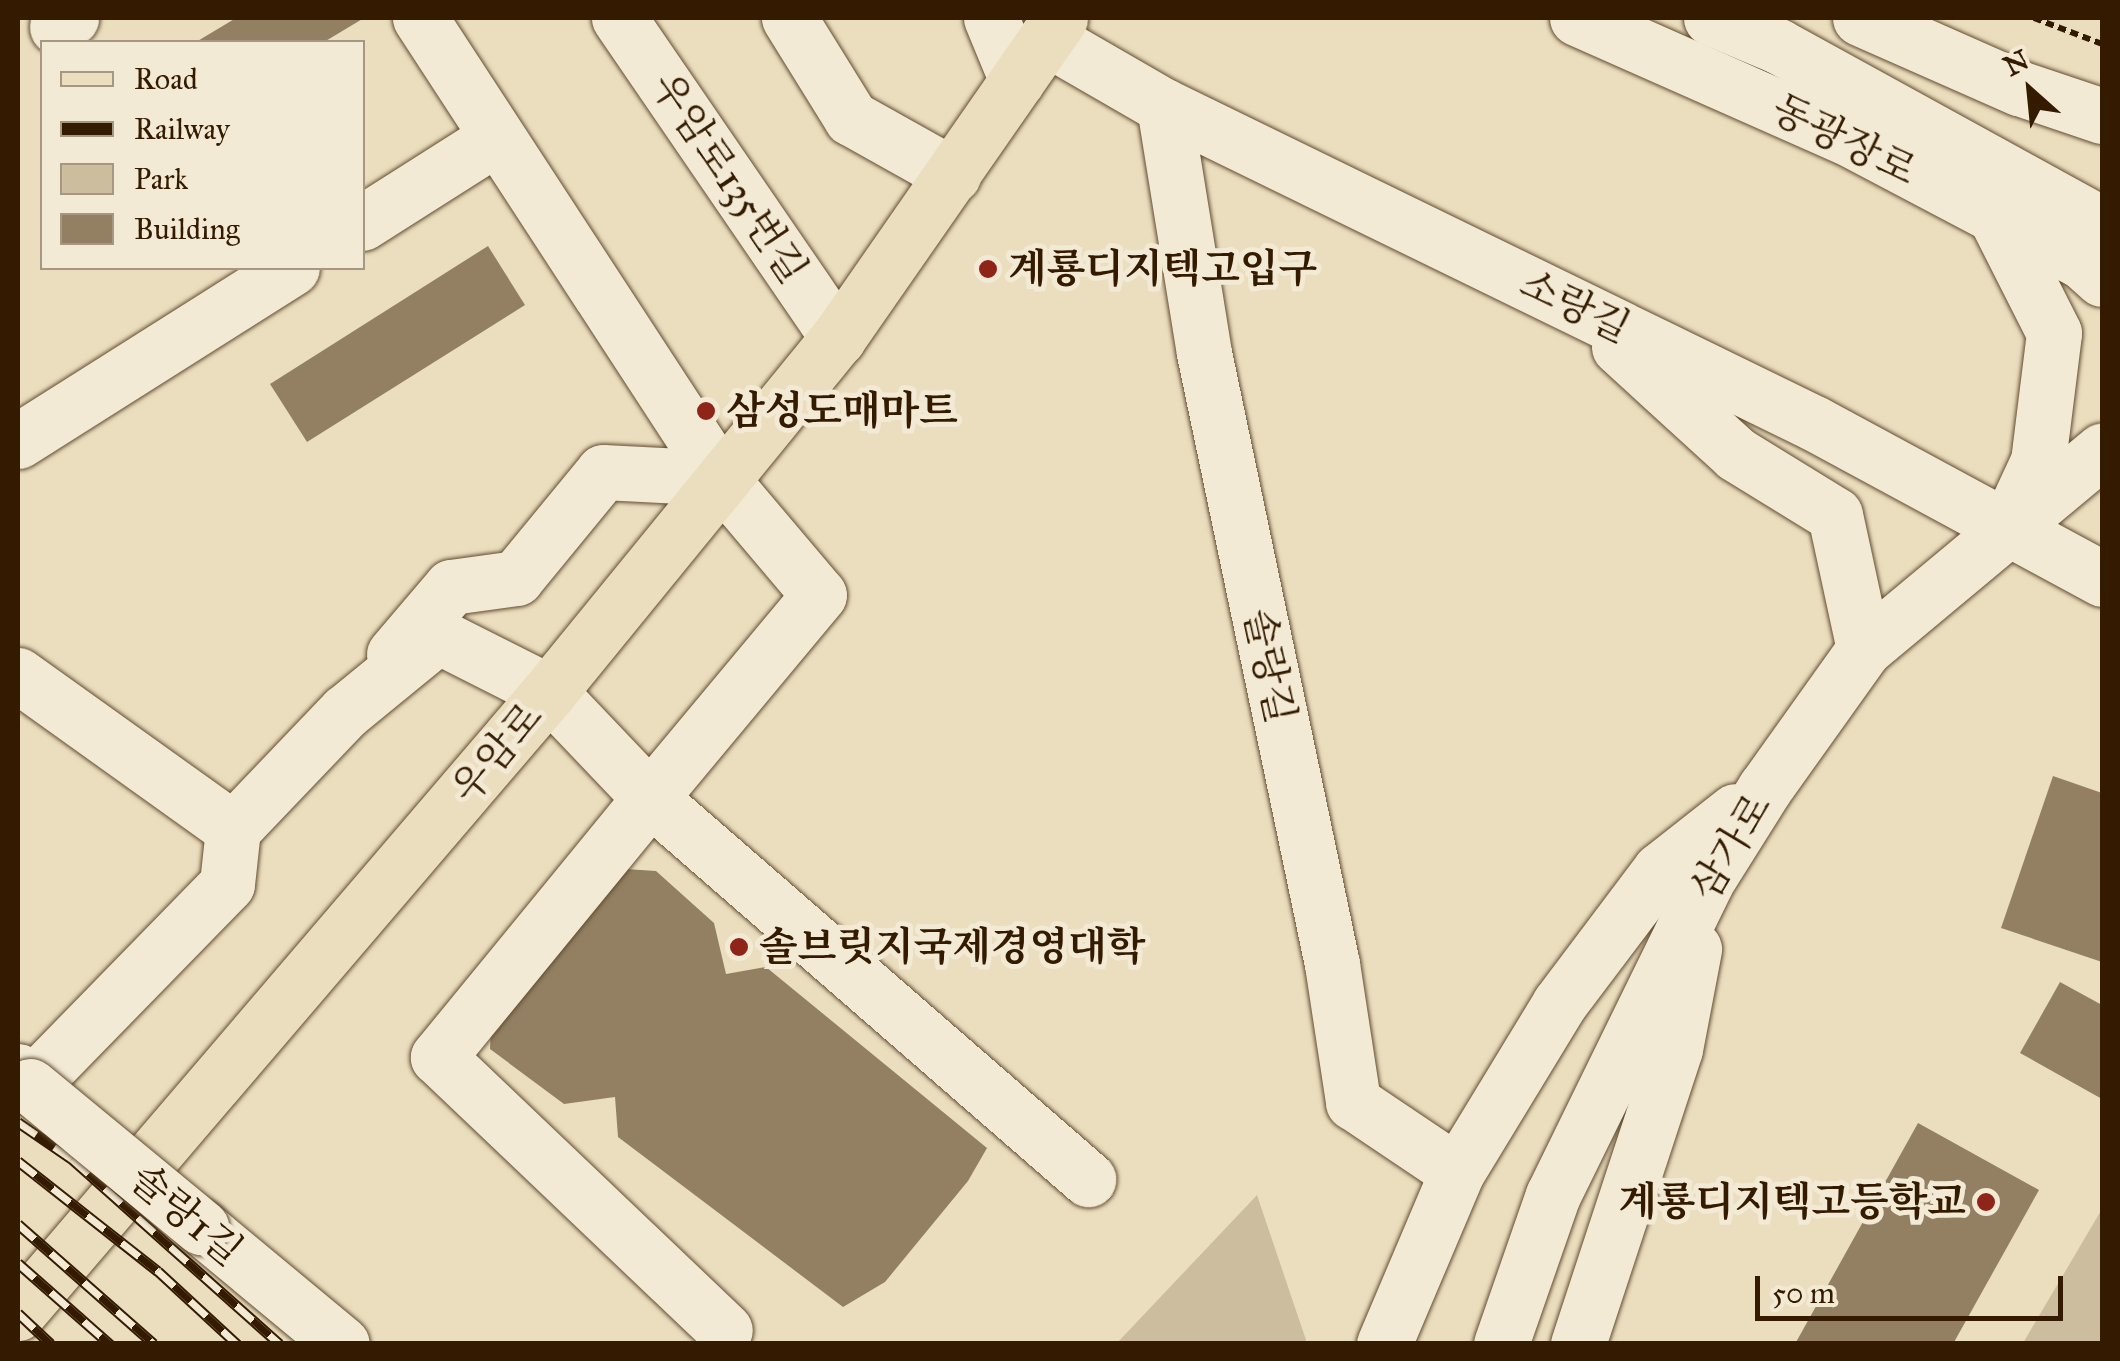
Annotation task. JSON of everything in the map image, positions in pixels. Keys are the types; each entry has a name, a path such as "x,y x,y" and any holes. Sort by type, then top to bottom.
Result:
{"main road":[{"name":"우암로","path":"18,1313 549,692 838,338 1041,46"}],"street":[{"path":"420,18 720,478 819,595 438,1058 725,1330"},
{"name":"우암로135번길","path":"620,18 838,338"},
{"path":"790,18 852,118 953,175"},
{"path":"991,18 1041,46"},
{"name":"동광장로","path":"1577,18 1846,137 1995,216 2102,279"},
{"name":"동광장로","path":"1711,18 1778,46 2102,224"},
{"path":"1860,18 2019,88 2102,116"},
{"name":"소랑길","path":"1041,46 1568,303 2008,524 2102,579"},
{"name":"솔랑길","path":"1164,106 1204,352 1332,964 1353,1102 1457,1172"},
{"path":"365,221 496,138"},
{"path":"1995,216 2054,332 2038,461 2008,524"},
{"path":"18,441 289,270"},
{"path":"1568,303 1736,454 1836,515 1864,649"},
{"name":"삼가로","path":"1501,1344 1553,1194 1706,882 1765,788 1864,649 2008,524 2102,451"},
{"path":"24,1079 227,884 233,829 345,712 451,587 516,578 603,472 720,478"},
{"path":"345,712 438,636 549,692 650,798 1088,1180"},
{"path":"18,674 233,829"},
{"path":"1384,1344 1457,1172 1559,1004 1660,870 1765,788"},
{"path":"1578,1344 1675,1049 1706,882"},
{"name":"솔랑1길","path":"24,1079 342,1344"}],"path":[{"path":"2034,18 2102,44"}],"green space":[{"path":"1257,1195 1307,1343 1117,1343"},
{"path":"2102,1209 2102,1343 2023,1343"}],"building":[{"path":"236,18 364,18 327,40 199,40"},
{"path":"488,246 525,305 307,442 270,384"},
{"path":"2053,776 2102,793 2102,962 2001,928"},
{"name":"솔브릿지국제경영대학","path":"610,868 656,871 714,923 726,974 766,967 987,1148 968,1181 885,1282 843,1307 618,1137 615,1097 564,1104 490,1049 492,1001"},
{"path":"2060,982 2102,1005 2102,1099 2020,1053"},
{"path":"1918,1123 2039,1190 1953,1344 1795,1344"}],"railway":[{"path":"18,1122 72,1159 280,1344"},
{"path":"18,1161 158,1271 237,1344"},
{"path":"18,1224 154,1344"},
{"path":"18,1263 110,1344"},
{"path":"18,1313 51,1344"}],"place":[{"name":"계룡디지텍고입구","path":"988,269"},
{"name":"삼성도매마트","path":"706,411"},
{"name":"솔브릿지국제경영대학","path":"739,947"},
{"name":"계룡디지텍고등학교","path":"1986,1202"}]}
